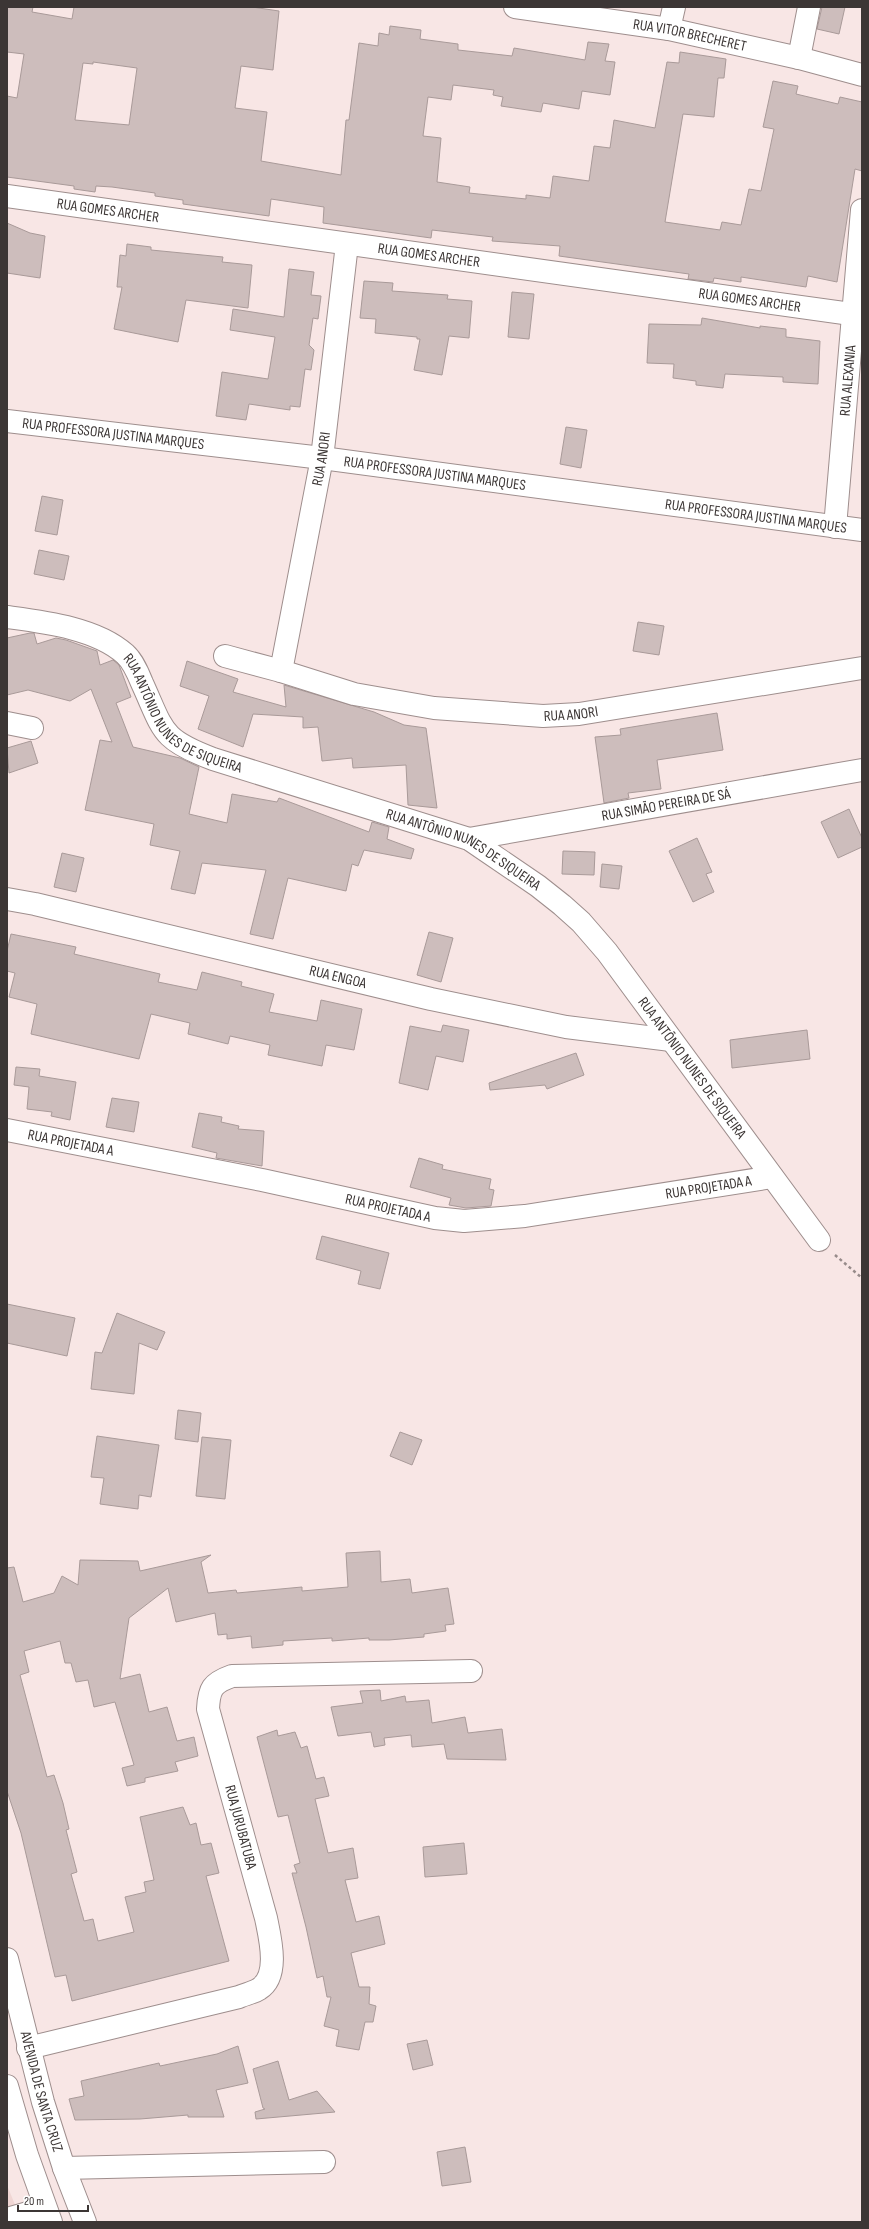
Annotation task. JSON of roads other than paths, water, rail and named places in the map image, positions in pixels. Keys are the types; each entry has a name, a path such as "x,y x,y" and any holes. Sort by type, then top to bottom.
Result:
{"street":[{"name":"RUA VITOR BRECHERET","path":"515,7 669,29 799,58 862,75"},
{"path":"669,29 674,7"},
{"path":"799,58 810,7"},
{"name":"RUA GOMES ARCHER","path":"7,196 851,314"},
{"name":"RUA ALEXANIA","path":"835,527 851,314 862,210"},
{"name":"RUA ANORI","path":"281,671 322,458 348,244"},
{"name":"RUA PROFESSORA JUSTINA MARQUES","path":"7,421 322,458 862,530"},
{"name":"RUA ANTÔNIO NUNES DE SIQUEIRA","path":"7,617 42,622 80,631 114,645 127,655 136,669 159,724 169,738 186,749 212,759 469,839 538,886 581,922 607,952 819,1240"},
{"name":"RUA ANORI","path":"224,656 281,671 354,694 434,708 543,716 579,714 862,668"},
{"path":"7,723 32,728"},
{"name":"RUA SIMÃO PEREIRA DE SÁ","path":"469,839 862,770"},
{"name":"RUA ENGOA","path":"7,899 35,904 453,1003 566,1027 671,1040"},
{"name":"RUA PROJETADA A","path":"7,1130 262,1180 435,1218 464,1221 525,1216 772,1177"},
{"name":"RUA JURUBATUBA","path":"28,2048 239,1997 260,1989 268,1977 271,1945 266,1918 208,1710 211,1689 220,1680 232,1676 471,1671"},
{"name":"AVENIDA DE SANTA CRUZ","path":"7,1959 28,2048 64,2168 77,2205 85,2222"},
{"path":"7,2086 27,2155 48,2215 7,2219"},
{"path":"64,2168 324,2162"}]}
